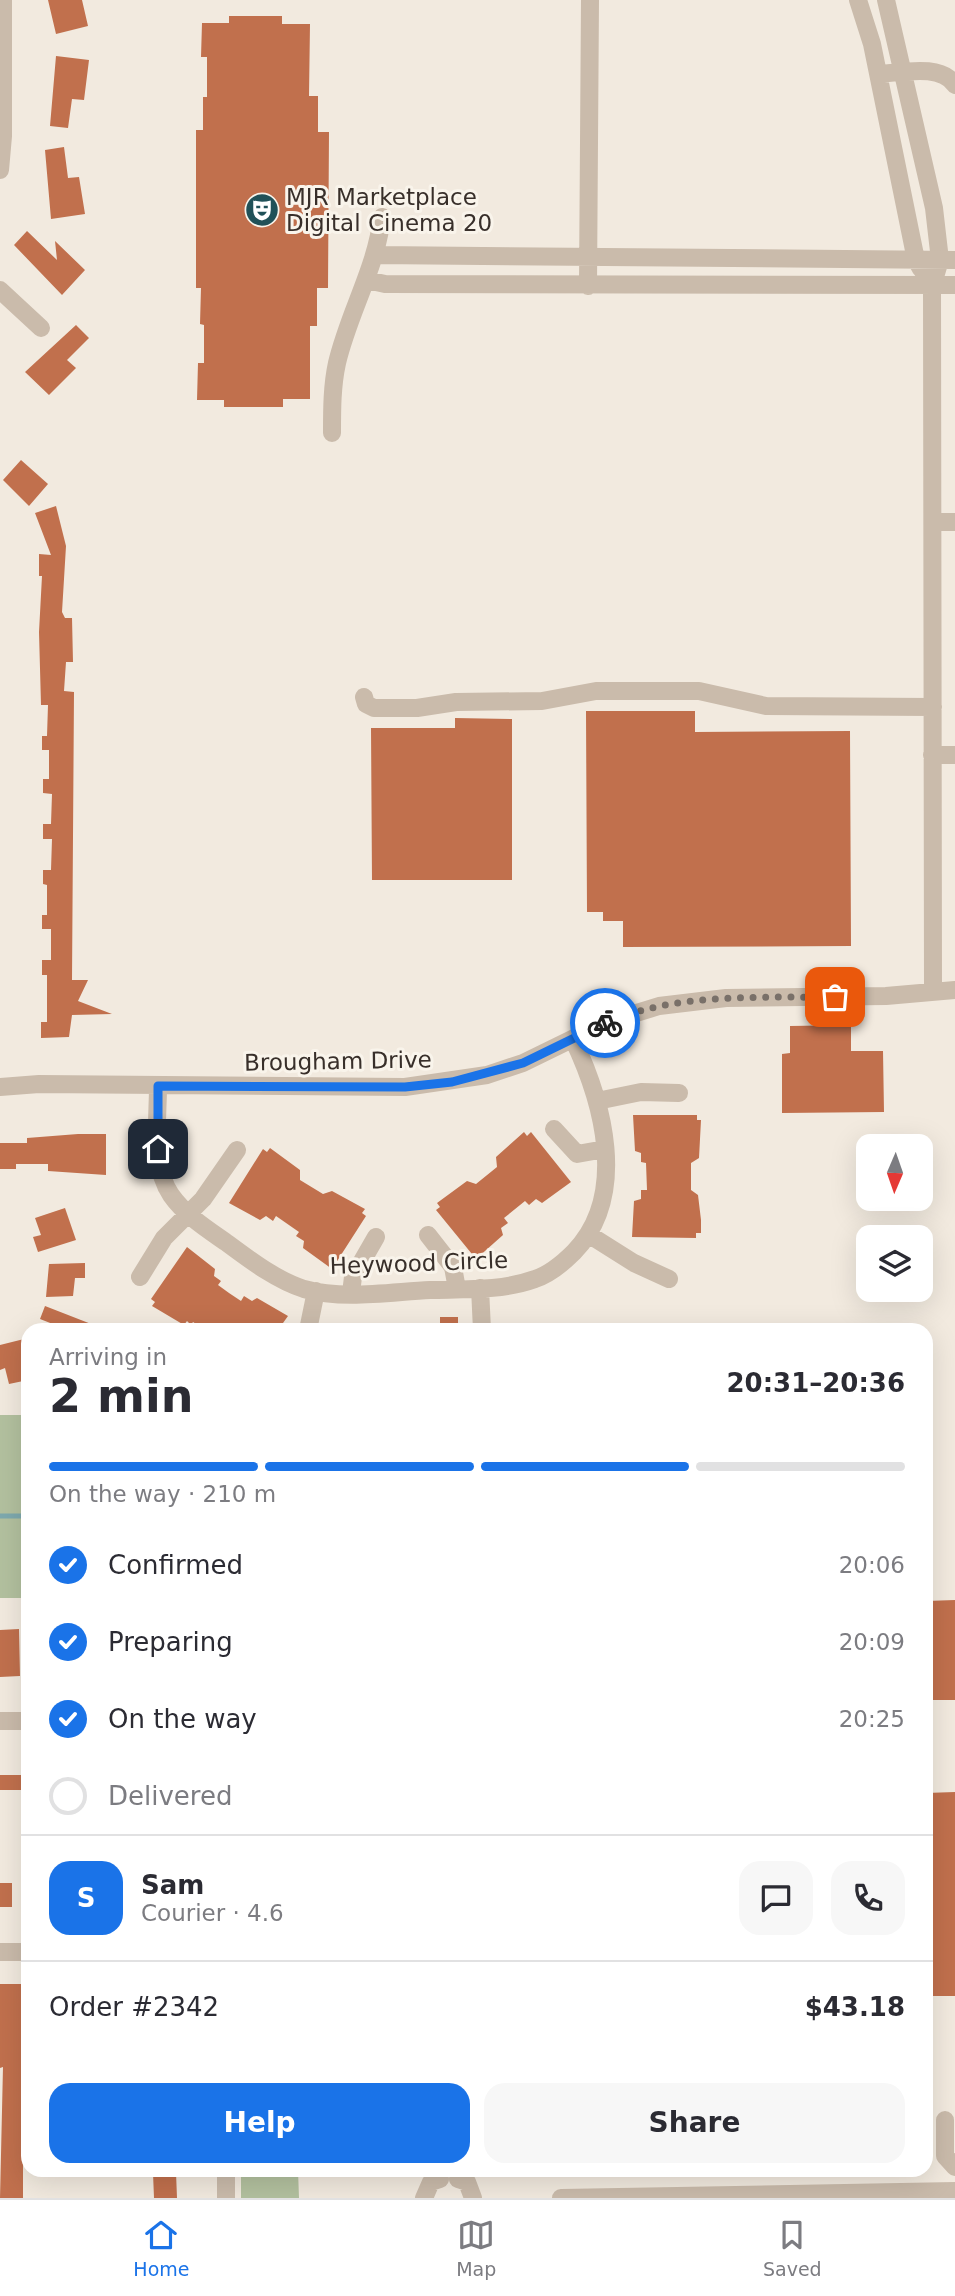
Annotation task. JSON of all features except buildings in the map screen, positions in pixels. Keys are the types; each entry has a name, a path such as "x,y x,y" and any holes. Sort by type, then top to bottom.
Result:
{"street":[{"path":"0,170 3,0"},
{"path":"589,286 590,0"},
{"path":"858,0 878,74 916,260 932,287"},
{"path":"887,0 947,260 932,287 933,990"},
{"path":"878,74 942,73 955,85"},
{"path":"332,433 333,388 337,362 376,255 382,217"},
{"path":"376,255 947,260"},
{"path":"367,280 385,284 589,286 955,285"},
{"path":"0,290 41,328"},
{"path":"934,522 955,522"},
{"path":"363,696 366,704 374,708 417,708 456,702 542,701 596,691 699,691 766,706 933,707"},
{"path":"932,755 955,755"},
{"name":"Brougham Drive","path":"0,1087 38,1084 405,1087 452,1082 523,1063 631,1013 669,1004 726,998 886,996 955,990"},
{"name":"Heywood Circle","path":"158,1086 160,1167 171,1194 188,1214 267,1271 294,1285 316,1291 351,1293 480,1288 538,1279 567,1259 588,1234 604,1195 605,1149 597,1101 573,1039"},
{"path":"597,1101 641,1092 680,1093"},
{"path":"554,1129 577,1154 605,1149"},
{"path":"140,1277 164,1238 203,1199 237,1150"},
{"path":"588,1234 634,1263 669,1279"},
{"path":"428,1235 453,1267 457,1289"},
{"path":"351,1293 353,1277 376,1237"},
{"path":"480,1288 482,1323"},
{"path":"309,1323 316,1291"},
{"path":"0,1721 21,1721"},
{"path":"0,1952 21,1952"},
{"path":"946,2120 946,2156 955,2167"},
{"path":"226,2177 226,2198"},
{"path":"424,2198 431,2182 449,2179 467,2182 473,2198"},
{"path":"561,2198 955,2190"}],"green space":[{"path":"0,1415 21,1415 21,1598 0,1598"},
{"path":"241,2177 298,2177 299,2198 241,2198"}],"waterway":[{"path":"0,1516 21,1516"}],"way so far":[{"path":"605,1023 659,1006 689,1002 726,998 835,997"}],"place":[{"name":"MJR Marketplace Digital Cinema 20","path":"262,210"}],"route":[{"path":"158,1149 158,1086 405,1087 452,1082 487,1075 523,1063 605,1023"}]}
